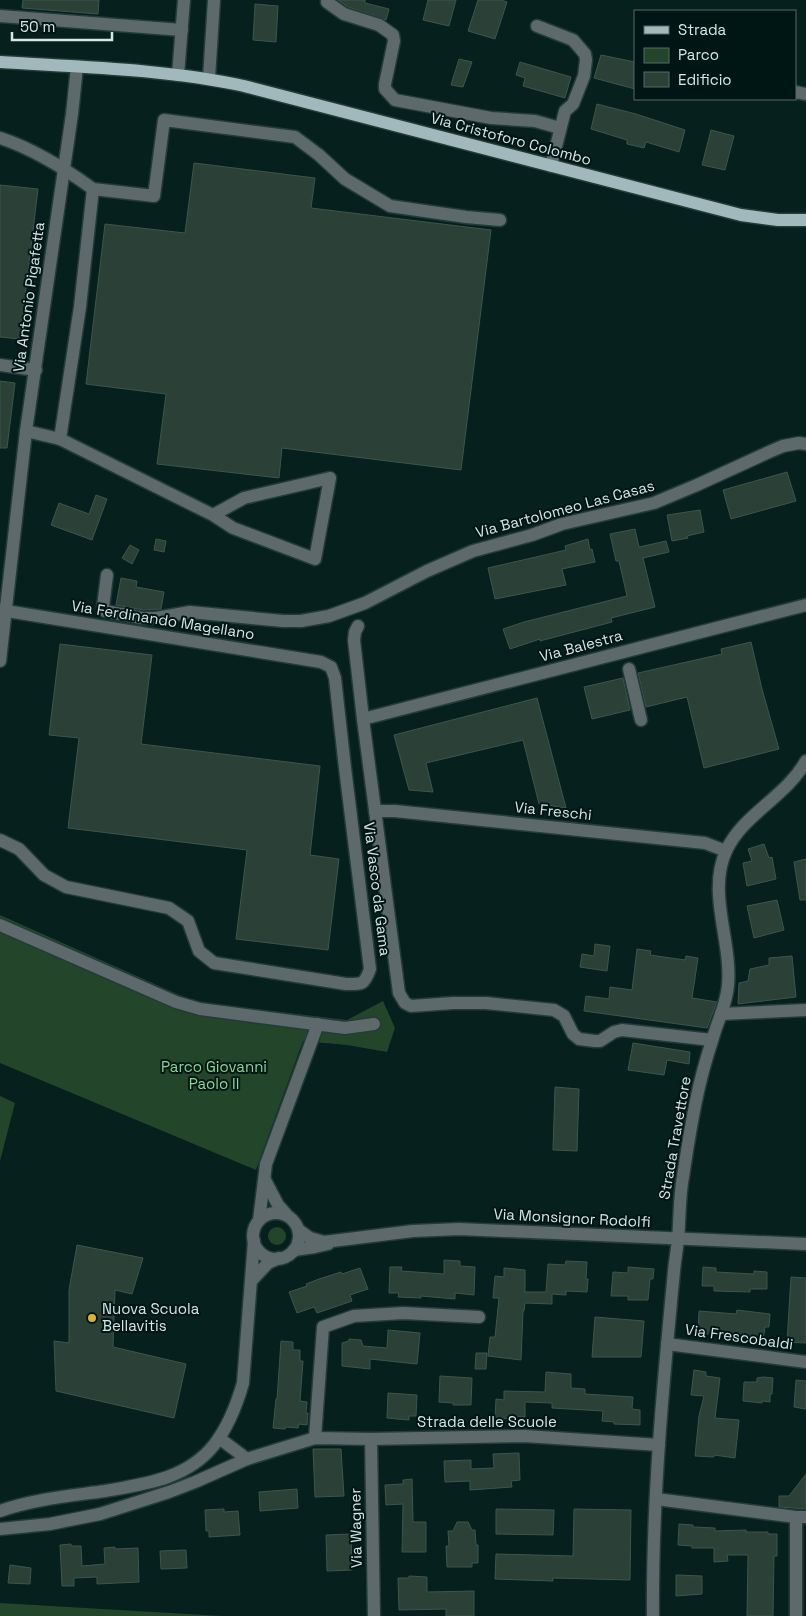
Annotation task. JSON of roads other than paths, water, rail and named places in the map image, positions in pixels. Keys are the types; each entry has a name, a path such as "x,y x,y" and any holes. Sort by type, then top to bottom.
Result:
{"main road":[{"name":"Via Cristoforo Colombo","path":"0,62 209,78 741,214 778,220 806,220"}],"street":[{"path":"178,75 184,0"},
{"path":"209,78 214,0"},
{"path":"327,2 344,14 379,25 393,35 394,41 385,89 395,100 491,118 535,121 560,128"},
{"path":"0,16 182,30"},
{"path":"537,26 573,40 585,54 586,67 581,84 573,104 565,111 551,166"},
{"name":"Via Antonio Pigafetta","path":"0,661 3,611 26,431 77,67"},
{"path":"0,138 16,144 64,169 93,189 154,196 164,120 294,137 345,179 390,206 500,220"},
{"path":"60,439 80,307 93,189"},
{"path":"0,365 36,370"},
{"path":"26,431 60,439 213,515 233,528 315,558 330,478 244,498 213,515"},
{"name":"Via Bartolomeo Las Casas","path":"107,576 103,607 105,611 142,618 156,618 190,612 283,620 314,620 365,603 427,571 473,551 532,535 562,524 654,503 783,446 799,443 806,444"},
{"name":"Via Balestra","path":"364,719 806,604"},
{"name":"Via Ferdinando Magellano","path":"3,611 321,662"},
{"path":"358,626 354,632 354,640 375,811 399,993 405,1004 411,1006 453,1003 494,1004 554,1010 564,1016 573,1034 579,1039 595,1041 600,1041 614,1032 622,1030 712,1040"},
{"name":"Via Vasco da Gama","path":"0,840 19,849 44,875 66,887 169,908 188,921 199,951 214,963 336,982 360,984 366,981 370,969 335,678 331,667 321,662"},
{"path":"629,669 641,720"},
{"name":"Strada Travettore","path":"653,1616 659,1445 678,1239 680,1194 693,1115 712,1040 726,999 728,984 719,885 722,861 726,851 745,825 791,782 806,761"},
{"name":"Via Freschi","path":"375,811 395,811 696,842 718,847 726,851"},
{"path":"0,925 176,1002 200,1009 345,1028 374,1024"},
{"path":"721,1014 806,1010"},
{"path":"0,1511 35,1501 152,1483 177,1474 205,1454 219,1438 235,1408 243,1383 254,1234 255,1226 259,1220 266,1164 318,1024"},
{"path":"264,1180 278,1205 286,1214"},
{"path":"259,1220 272,1213 286,1214"},
{"name":"Via Monsignor Rodolfi","path":"286,1214 299,1230 310,1238 324,1242 413,1231 459,1229 806,1244"},
{"path":"294,1250 300,1237 299,1230"},
{"path":"254,1241 259,1251 274,1258 279,1258"},
{"name":"Via Monsignor Rodolfi","path":"252,1280 268,1263 285,1257 294,1250 338,1241"},
{"path":"315,1438 323,1327 354,1316 403,1313 478,1317"},
{"name":"Via Frescobaldi","path":"667,1344 806,1362"},
{"name":"Strada delle Scuole","path":"0,1529 59,1523 108,1512 177,1489 246,1458 315,1438 371,1439 525,1436 659,1445"},
{"path":"219,1438 246,1458"},
{"name":"Via Wagner","path":"371,1439 374,1616"},
{"path":"95,1492 100,1505 108,1512"},
{"path":"656,1499 801,1517 796,1616"}],"place":[{"name":"Nuova Scuola Bellavitis","path":"92,1318"}],"park label":[{"name":"Parco Giovanni Paolo II","path":"214,1076"}]}
